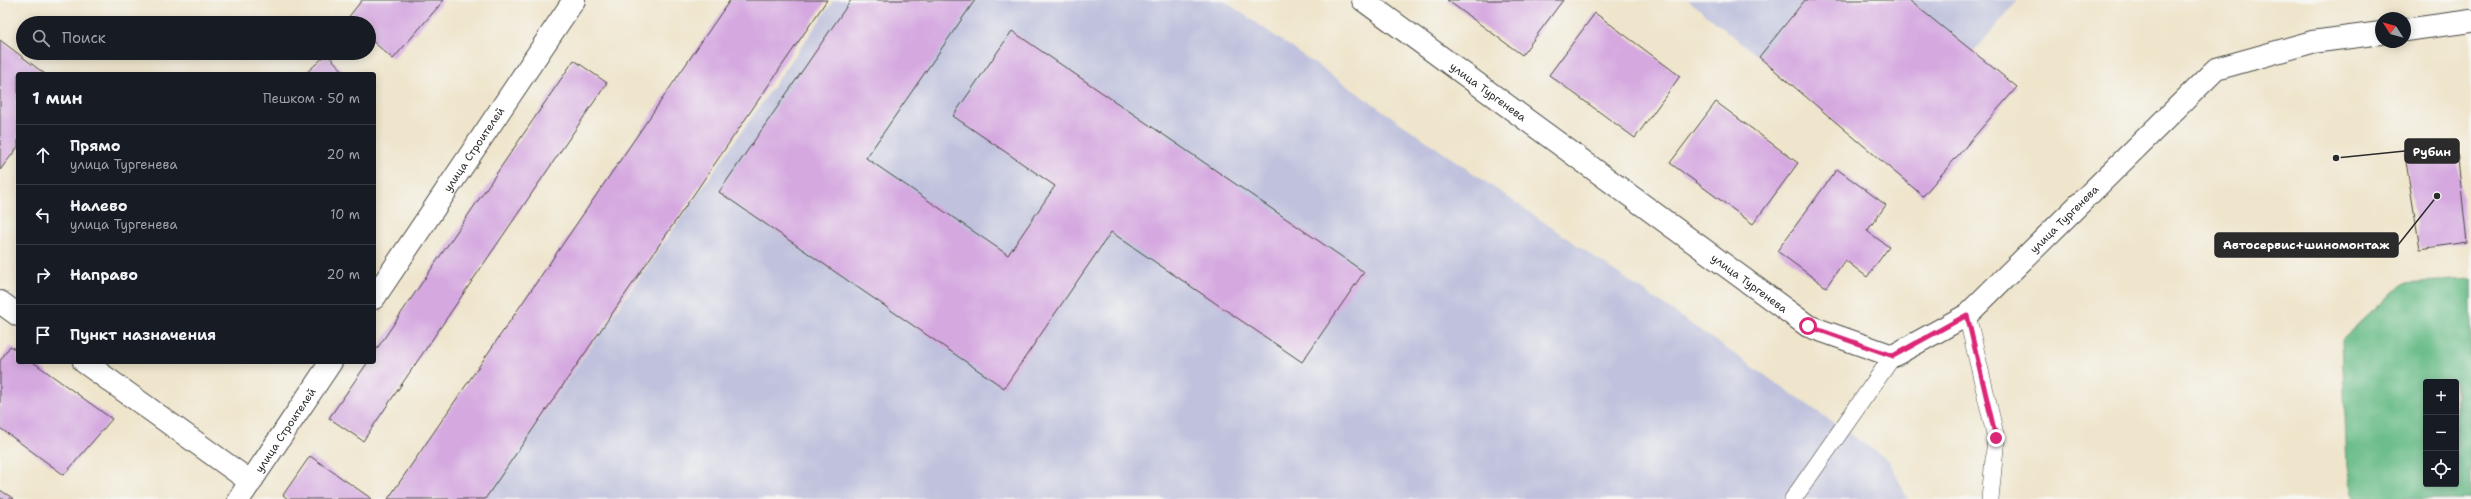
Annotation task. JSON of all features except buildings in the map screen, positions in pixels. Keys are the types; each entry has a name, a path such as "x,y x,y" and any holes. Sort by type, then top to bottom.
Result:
{"street":[{"name":"улица Строителей","path":"376,295 574,0"},
{"name":"улица Тургенева","path":"1363,0 1808,326 1893,356 1967,315 2216,69 2312,42 2375,34"},
{"path":"2411,29 2471,21"},
{"path":"0,302 16,314"},
{"path":"87,364 245,490"},
{"name":"улица Строителей","path":"245,490 330,364"}],"lane":[{"path":"1967,315 1996,438 1990,499"},
{"path":"1793,499 1893,356"}],"shaded area":[{"path":"834,0 1223,0 1889,461 1908,499 484,499"},
{"path":"1688,0 1805,0 1759,57"},
{"path":"1908,0 2018,0 1973,53"}],"green space":[{"path":"2471,279 2471,499 2354,499 2347,467 2342,340 2403,283"}],"place":[{"name":"Рубин","path":"2336,158"},
{"name":"Автосервис+шиномонтаж","path":"2437,196"}],"route":[{"path":"1808,326 1893,356 1967,315 1996,438"}]}
